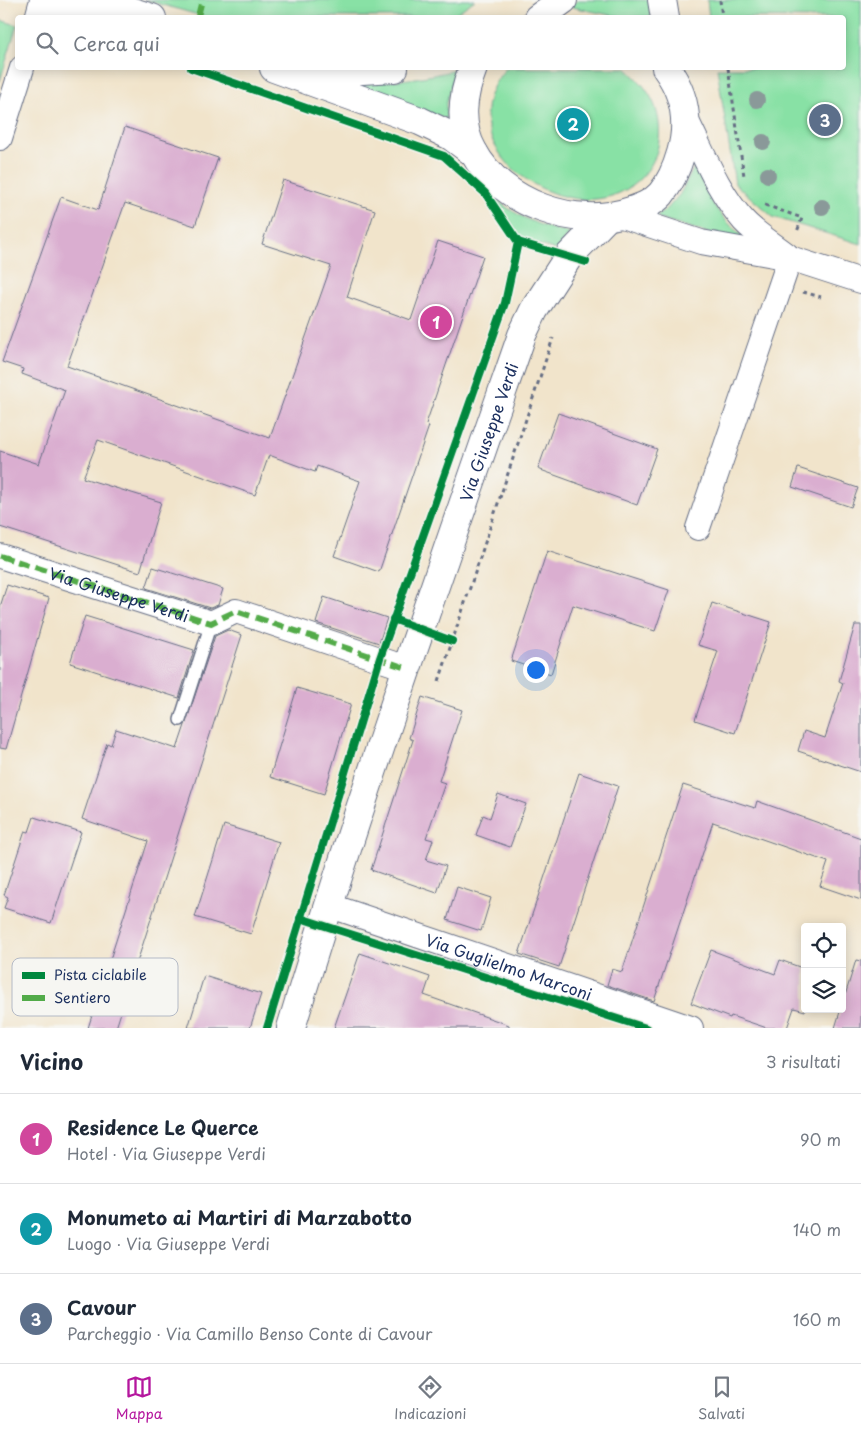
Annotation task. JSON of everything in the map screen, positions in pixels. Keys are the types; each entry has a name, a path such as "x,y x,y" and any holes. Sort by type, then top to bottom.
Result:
{"street":[{"path":"38,15 42,0"},
{"path":"47,0 96,15"},
{"path":"94,0 142,15"},
{"path":"542,15 563,0"},
{"path":"662,0 664,15"},
{"path":"0,138 21,70"},
{"path":"280,70 420,121 451,136 474,153 495,178 509,190 538,205 566,216 613,216 701,242 790,258 861,281"},
{"path":"338,70 362,70"},
{"path":"472,70 464,92 462,104 464,126 474,153"},
{"path":"613,216 642,207 661,193 680,156 686,132 686,119 682,98 672,73"},
{"path":"686,119 726,196 736,210 755,231 790,258"},
{"name":"Via Giuseppe Verdi","path":"291,1028 328,905 406,668 522,335 534,310 569,256 613,216"},
{"path":"698,528 790,258"},
{"name":"Via Giuseppe Verdi","path":"0,556 211,623 236,611 406,668"},
{"name":"Via Guglielmo Marconi","path":"328,905 691,1028"}],"lane":[{"path":"180,720 211,623"}],"path":[{"path":"720,0 722,15"},
{"path":"728,70 745,178"},
{"path":"760,198 765,205 802,218 800,223"},
{"path":"781,285 831,300 838,273"},
{"path":"439,681 553,336"},
{"path":"420,628 452,641"}],"green space":[{"path":"146,0 475,0 454,15 198,15"},
{"path":"578,0 648,0 651,15 610,15 572,7 571,5"},
{"path":"707,0 861,0 861,244 773,217 735,184 717,70 846,70 846,15 709,15"},
{"path":"0,20 15,24 15,32 0,81"},
{"path":"455,70 446,103 446,119 343,83 372,83 400,80"},
{"path":"505,70 628,70 647,91 656,109 659,140 654,159 643,176 633,185 606,197 576,199 546,190 519,174 499,152 488,126 489,97"},
{"path":"694,168 710,199 721,214 740,234 763,250 656,217 668,208 680,194"},
{"path":"490,195 509,209 537,224 570,233 556,250 517,238"}],"building":[{"path":"125,127 218,158 195,226 125,203 67,366 270,438 331,266 262,244 283,180 375,210 347,297 411,320 438,241 483,256 426,424 429,426 379,572 334,556 360,481 317,466 315,472 269,455 255,495 98,440 83,478 161,502 140,572 0,527 0,451 39,464 65,390 22,374 23,369 2,362 61,197 98,210"},
{"path":"558,413 657,449 637,505 538,469"},
{"path":"798,468 858,488 851,507 792,487"},
{"path":"547,551 669,590 655,631 573,605 551,674 511,661"},
{"path":"153,567 223,589 218,605 210,608 146,588"},
{"path":"7,585 49,598 6,749 0,748 0,607"},
{"path":"324,597 387,618 379,643 316,623"},
{"path":"712,603 771,622 735,733 695,720 718,651 698,645"},
{"path":"85,616 194,650 179,698 70,663"},
{"path":"855,625 861,625 861,772 798,751 804,731 825,738 843,683 839,681"},
{"path":"228,630 242,635 138,958 110,958 148,841 82,819 107,743 111,745 116,729 177,749 215,636"},
{"path":"297,688 351,704 324,794 270,777"},
{"path":"422,697 462,710 439,781 445,783 426,838 433,840 426,860 446,866 437,893 371,870 413,740 409,738"},
{"path":"579,773 618,786 559,967 519,954"},
{"path":"683,785 755,808 757,801 861,838 861,900 820,886 828,862 713,822 654,1001 607,985 612,969 622,972"},
{"path":"498,794 526,804 510,847 476,835 483,815 490,818"},
{"path":"34,817 81,832 51,923 4,908 8,897 4,895 25,831 29,832"},
{"path":"224,825 279,842 251,934 195,917"},
{"path":"457,887 491,898 481,931 447,920"},
{"path":"711,950 775,974 780,960 801,968 801,1010 794,1008 787,1028 767,1028 731,1016 730,1018 691,1003"},
{"path":"360,953 430,977 424,995 509,1025 509,1028 334,1028"},
{"path":"856,960 861,961 861,1028 835,1028 840,1013 846,1013 846,992"},
{"path":"204,976 261,994 250,1028 188,1028"},
{"path":"92,1016 120,1016 116,1028 88,1028"}],"marked path":[{"path":"198,15 202,0"},
{"path":"0,556 211,623 236,611 406,668"}],"cycle path":[{"path":"197,70 444,156 485,193 518,242 586,262"},
{"path":"267,1028 380,658 505,303 518,242"},
{"path":"393,619 452,641"},
{"path":"300,918 646,1028"}],"place":[{"name":"Cavour","path":"825,120"},
{"name":"Monumeto ai Martiri di Marzabotto","path":"573,124"},
{"name":"Residence Le Querce","path":"436,322"}]}
